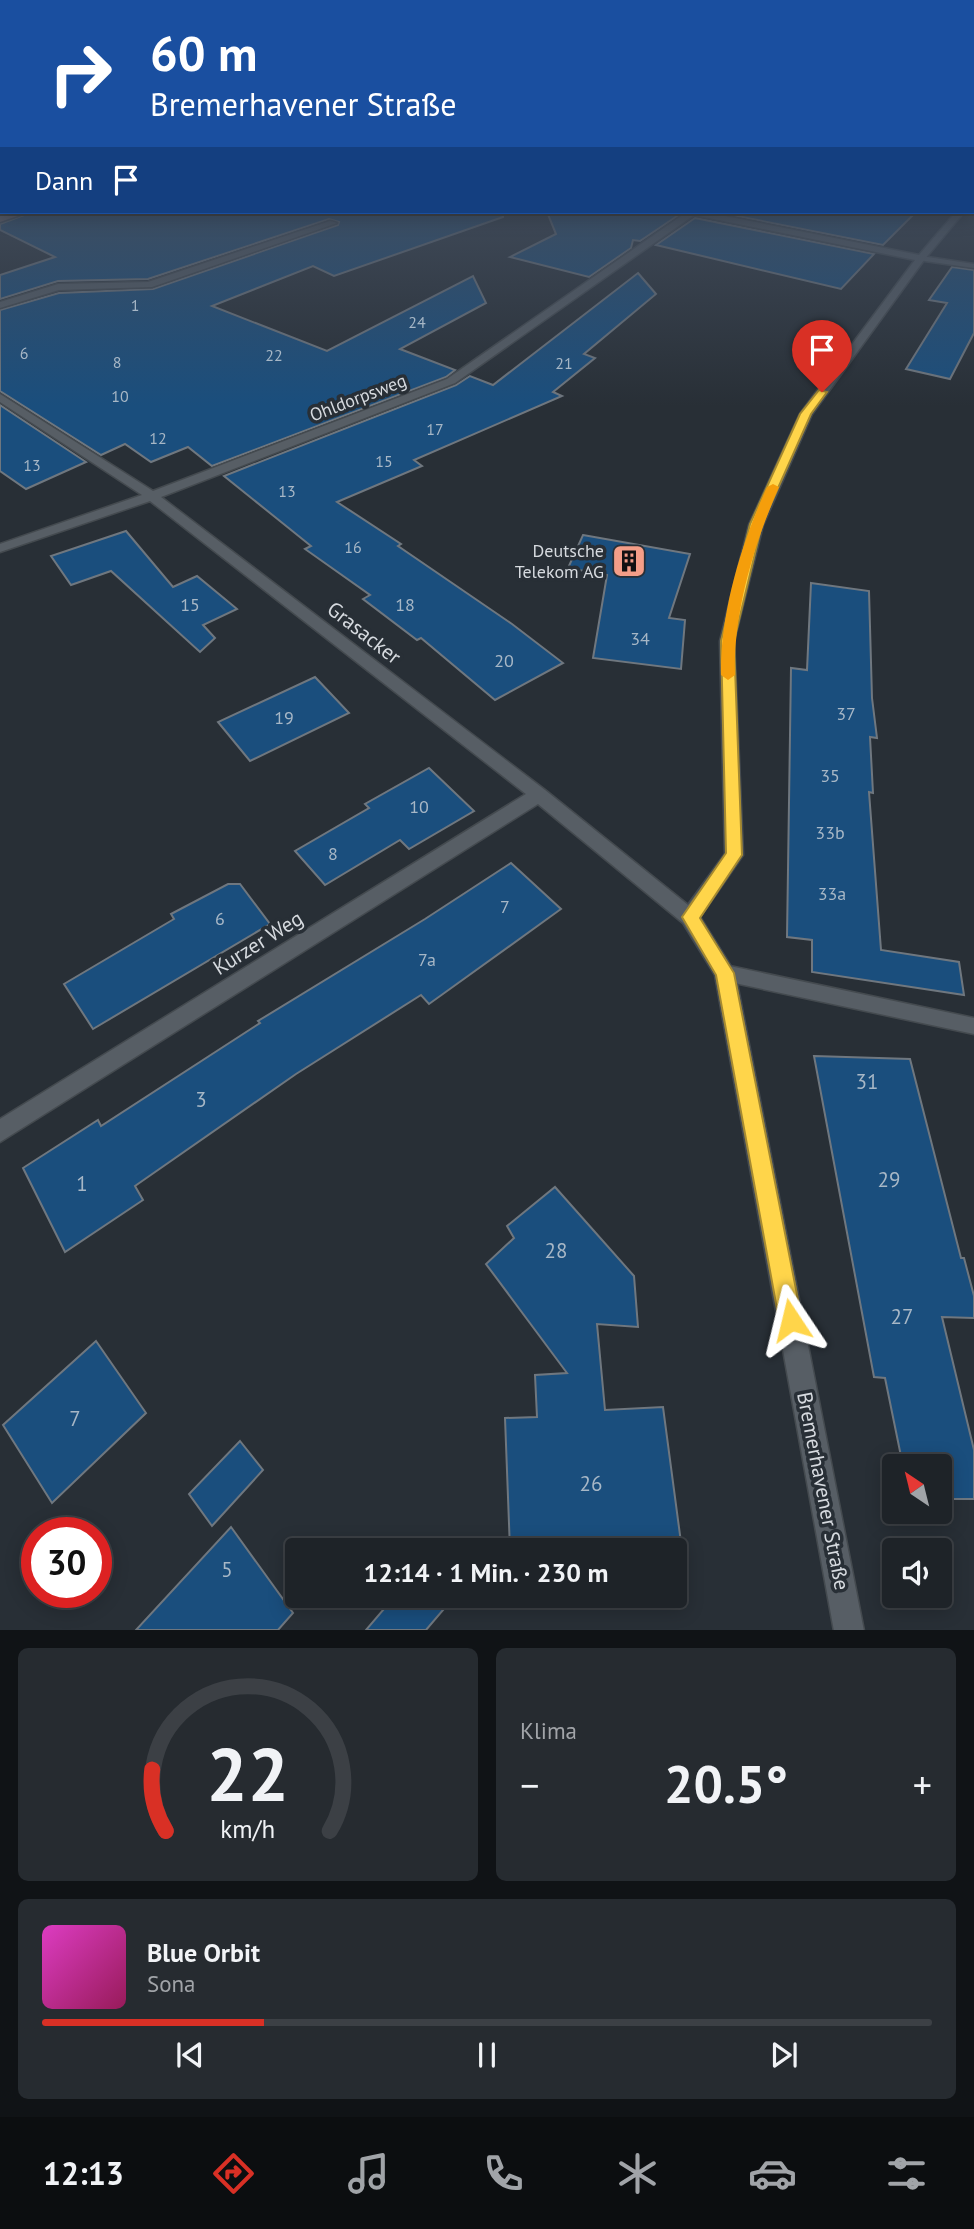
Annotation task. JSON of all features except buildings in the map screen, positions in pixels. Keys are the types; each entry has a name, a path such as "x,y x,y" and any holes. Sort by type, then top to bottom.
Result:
{"street":[{"path":"0,305 58,287 149,285 241,254"},
{"name":"Ohldorpsweg","path":"0,548 152,496 451,381 633,254"},
{"path":"902,254 921,258"},
{"path":"690,917 734,855 727,641 756,524 806,414 924,254"},
{"name":"Grasacker","path":"0,397 152,496 539,794 690,917"},
{"name":"Kurzer Weg","path":"0,1131 539,794"},
{"name":"Bremerhavener Straße","path":"690,917 725,973 849,1630"}],"lane":[{"path":"921,258 974,266"},
{"path":"725,973 974,1027"}],"slow traffic":[{"path":"728,675 727,641 756,524 773,487"}],"place":[{"name":"Deutsche Telekom AG","path":"629,561"}],"route":[{"path":"791,1320 725,973 690,917 734,855 727,641 756,524 806,414 822,392"}]}
